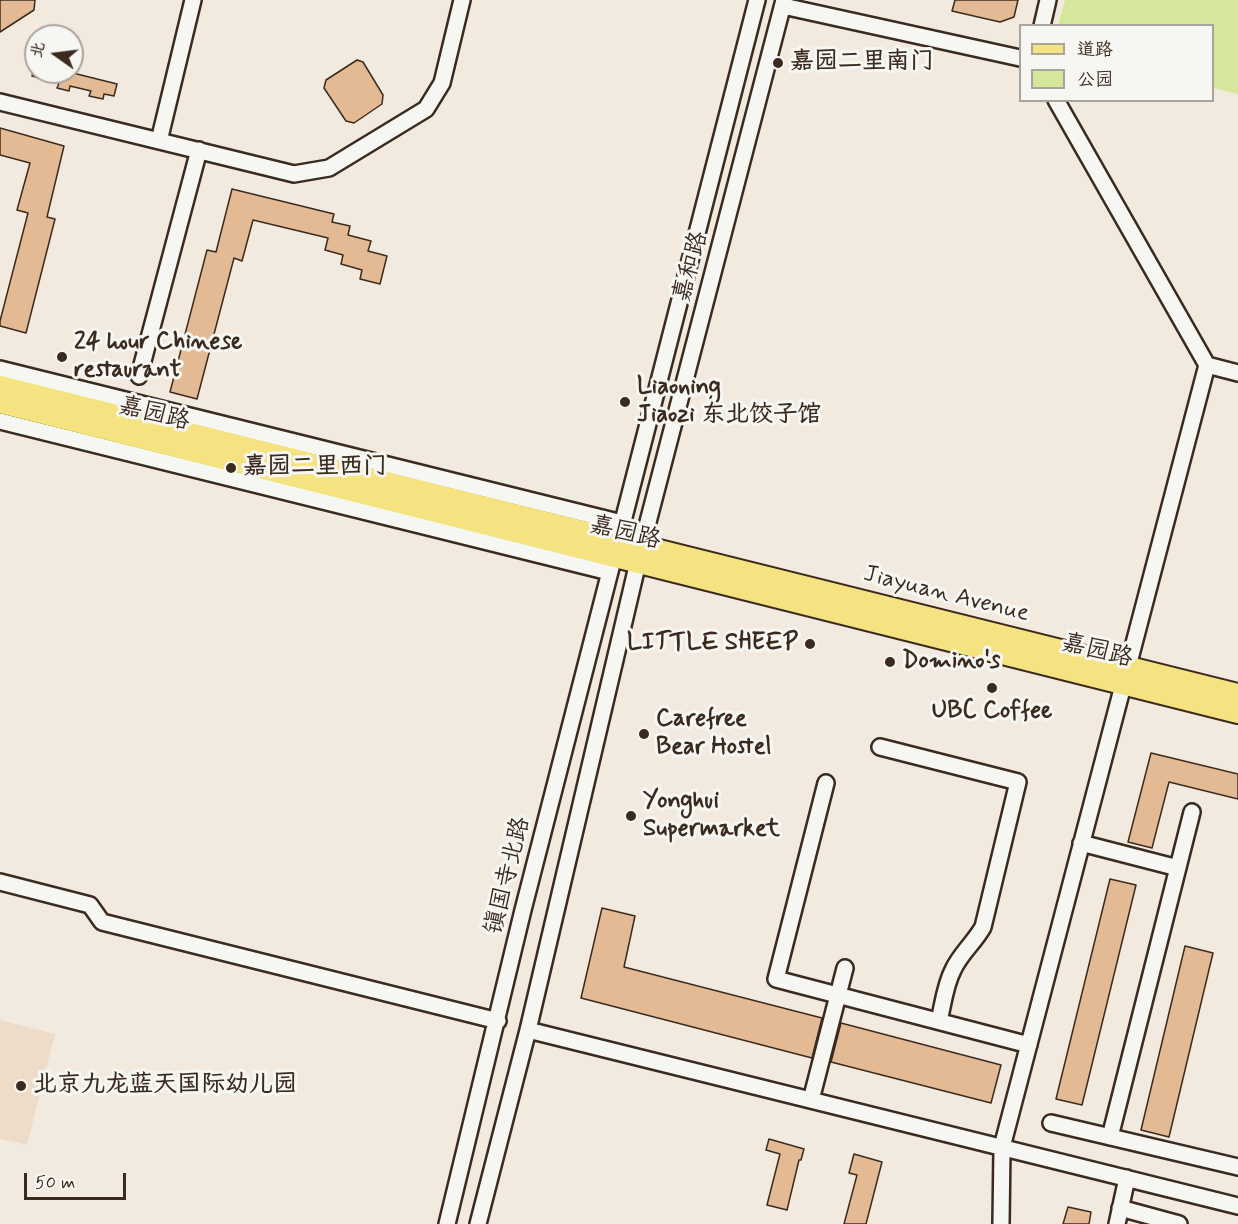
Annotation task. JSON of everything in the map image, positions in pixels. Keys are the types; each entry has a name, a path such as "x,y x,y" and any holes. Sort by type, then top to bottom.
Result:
{"main road":[{"name":"嘉园路","path":"0,386 620,531 642,545"},
{"name":"嘉园路","path":"0,403 611,565 638,564 1125,676 1238,713"},
{"name":"Jiayuan Avenue","path":"642,545 1125,676 1238,694"}],"street":[{"path":"159,141 193,0"},
{"path":"0,102 294,174 329,168 426,109 442,83 462,0"},
{"name":"嘉和路","path":"620,531 756,0"},
{"path":"1042,24 1048,0"},
{"path":"784,3 1019,58"},
{"name":"嘉和路","path":"642,545 784,3"},
{"path":"1001,1224 1002,1147 1207,365 1057,102"},
{"path":"139,376 199,150"},
{"path":"1207,365 1238,373"},
{"path":"0,369 620,531"},
{"path":"0,421 611,565"},
{"name":"镇国寺北路","path":"447,1224 498,1021 523,910 620,531"},
{"path":"478,1224 528,1030 642,545"},
{"path":"880,747 1018,782 982,927 976,940 952,971 952,995 939,1021"},
{"path":"826,783 776,979 1029,1045"},
{"path":"1110,1137 1192,812"},
{"path":"1082,843 1178,868"},
{"path":"0,882 90,905 102,922 498,1021"},
{"path":"811,1100 845,968"},
{"path":"528,1030 1238,1206"},
{"path":"1051,1123 1238,1167"},
{"path":"1117,1224 1127,1179"},
{"path":"1120,1208 1179,1224"}],"shaded area":[{"name":"北京九龙蓝天国际幼儿园","path":"0,1020 55,1034 27,1145 0,1139"}],"green space":[{"path":"1065,0 1238,0 1238,94 1214,88 1214,24 1058,24"}],"building":[{"path":"0,0 35,0 34,10 0,32"},
{"path":"955,0 1018,0 1014,17 1000,22 952,11"},
{"path":"357,60 363,62 383,95 382,104 354,123 346,121 324,88 326,80"},
{"path":"84,76 117,84 114,96 104,94 103,99 89,96 91,91 70,86 69,91 57,88 59,84 84,84"},
{"path":"0,128 64,146 47,217 55,219 26,333 0,326 0,321 28,213 17,210 30,163 0,155"},
{"path":"232,189 334,214 332,222 350,226 348,235 371,241 368,251 387,256 380,284 360,279 362,270 341,264 343,255 325,250 328,238 253,220 242,261 234,258 197,399 170,392 207,250 216,252"},
{"path":"1151,753 1238,774 1238,799 1169,782 1152,848 1128,842"},
{"path":"1110,879 1136,885 1082,1105 1056,1099"},
{"path":"602,908 635,916 624,967 822,1018 812,1058 581,998"},
{"path":"1185,946 1213,953 1169,1137 1141,1130"},
{"path":"841,1023 1001,1065 991,1103 831,1062"},
{"path":"769,1139 804,1149 801,1160 799,1160 787,1210 767,1205 780,1154 766,1150"},
{"path":"854,1154 882,1162 866,1224 844,1224 857,1175 849,1173"},
{"path":"1068,1207 1091,1212 1089,1224 1063,1224"}],"place":[{"name":"嘉园二里南门","path":"778,63"},
{"name":"24 hour Chinese restaurant","path":"62,357"},
{"name":"Liaoning Jiaozi 东北饺子馆","path":"625,402"},
{"name":"嘉园二里西门","path":"231,468"},
{"name":"LITTLE SHEEP","path":"810,644"},
{"name":"Domino's","path":"890,662"},
{"name":"UBC Coffee","path":"992,688"},
{"name":"Carefree Bear Hostel","path":"644,734"},
{"name":"Yonghui Supermarket","path":"631,816"},
{"name":"北京九龙蓝天国际幼儿园","path":"21,1086"}]}
